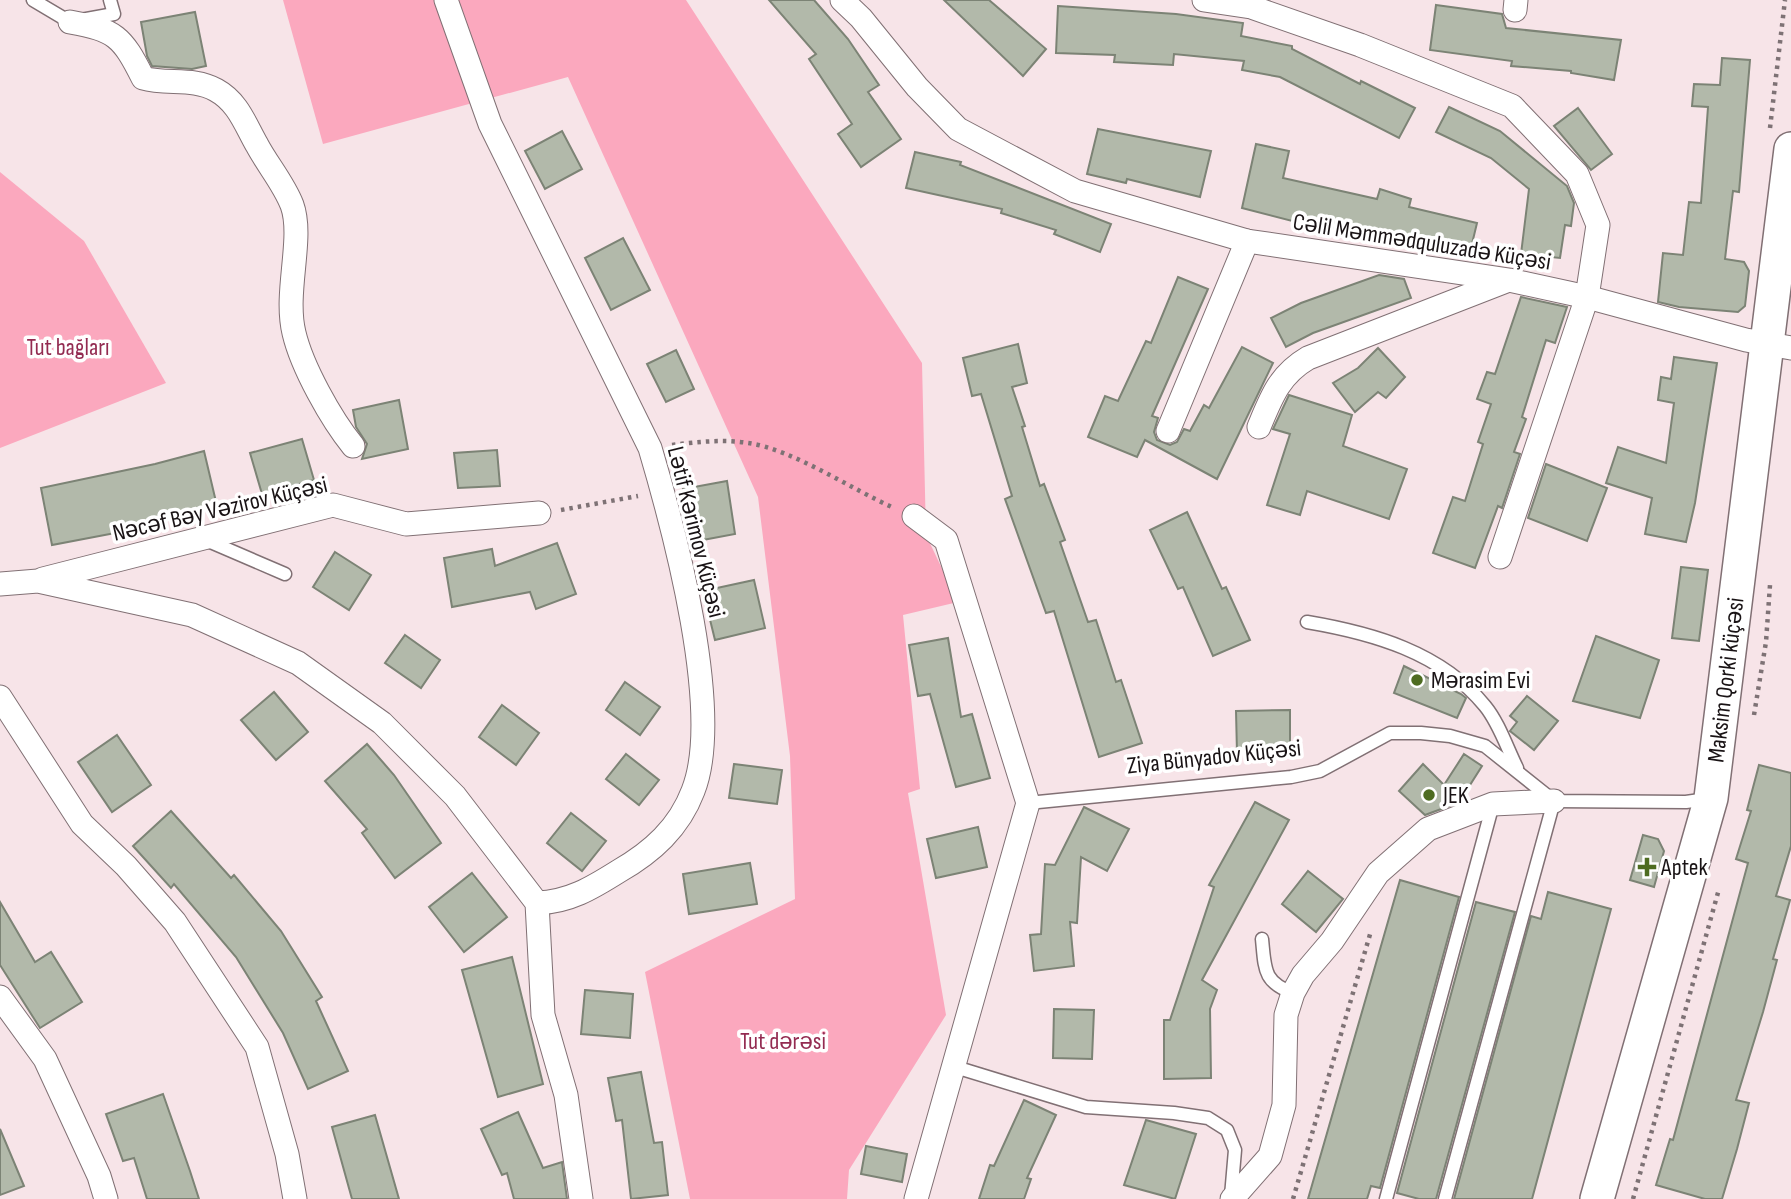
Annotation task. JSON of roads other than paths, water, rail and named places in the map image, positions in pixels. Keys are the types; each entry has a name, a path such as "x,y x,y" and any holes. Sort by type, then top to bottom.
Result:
{"main road":[{"name":"Maksim Qorki küçəsi","path":"1597,1199 1711,798 1780,346 1780,141"}],"street":[{"name":"Lətif Kərimov Küçəsi","path":"446,0 490,124 650,448 663,492 695,639 704,727 694,789 681,817 641,859 579,895 555,902 537,903"},
{"name":"Cəlil Məmmədquluzadə Küçəsi","path":"842,0 861,18 917,87 958,129 1075,191 1247,241 1509,280 1587,297 1745,340 1780,346"},
{"path":"1204,0 1251,8 1360,44 1513,106 1577,174 1598,225 1587,297 1500,557"},
{"path":"70,22 108,29 131,53 143,78 162,83 186,81 215,89 237,108 292,206 295,233 290,312 294,335 336,422 353,446"},
{"path":"1168,431 1247,241"},
{"path":"1259,427 1278,384 1292,368 1308,358 1509,280"},
{"name":"Nəcəf Bəy Vəzirov Küçəsi","path":"38,581 333,505 406,524 539,513"},
{"path":"914,516 946,540 1028,803 916,1199"},
{"path":"0,584 38,581 191,615 298,663 382,723 455,796 537,903 543,1015 566,1095 581,1199"},
{"path":"0,697 82,824 126,866 174,922 257,1047 287,1154 295,1199"},
{"path":"1231,1199 1270,1156 1284,1104 1286,1015 1293,993 1303,975 1332,941 1378,873 1428,830 1493,804 1554,801"},
{"path":"0,997 46,1059 99,1175 106,1199"}],"lane":[{"path":"33,0 70,22 114,14 110,0"},
{"path":"202,538 285,574"},
{"path":"1307,622 1365,632 1421,655 1466,685 1487,708 1519,772"},
{"name":"Ziya Bünyadov Küçəsi","path":"1028,803 1291,777 1320,771 1390,733 1450,736 1485,746 1554,801"},
{"path":"1445,1199 1554,801 1686,802 1711,798"},
{"path":"1386,1199 1493,804"},
{"path":"1262,939 1268,977 1274,986 1293,993"},
{"path":"952,1066 1086,1107 1208,1118 1227,1130 1235,1150 1231,1199"}],"place":[{"name":"Mərasim Evi","path":"1417,680"},
{"name":"JEK","path":"1429,795"},
{"name":"Aptek","path":"1647,867"}],"park label":[{"name":"Tut bağları","path":"68,347"},
{"name":"Tut dərəsi","path":"783,1041"}]}
